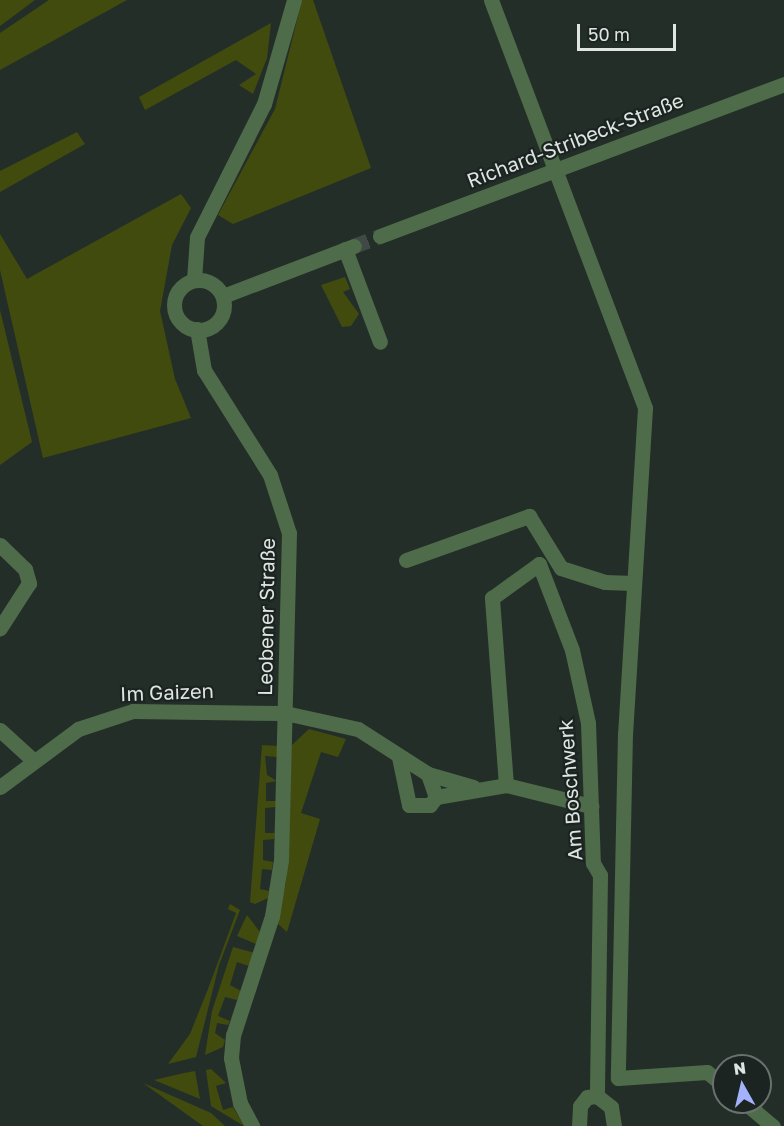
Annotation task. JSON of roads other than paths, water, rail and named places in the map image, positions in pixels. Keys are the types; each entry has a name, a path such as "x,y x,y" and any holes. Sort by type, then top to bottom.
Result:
{"street":[{"path":"194,280 197,237 264,104 294,0"},
{"path":"491,0 553,170 645,408 633,583 618,1077 707,1072 712,1076"},
{"name":"Richard-Stribeck-Straße","path":"380,236 784,84"},
{"path":"223,296 349,248 380,342"},
{"path":"194,280 211,283 223,296 219,320 197,329 181,321 174,306 180,290 194,280"},
{"name":"Leobener Straße","path":"197,329 204,370 270,475 286,518 285,713 278,885 231,1058 233,1081 252,1126"},
{"path":"406,560 529,516 561,567 605,582 633,583"},
{"path":"0,545 25,569 29,583 0,628"},
{"name":"Am Boschwerk","path":"506,785 492,598 539,564 584,694 593,863 600,874 597,1096"},
{"name":"Im Gaizen","path":"0,786 78,729 119,713 285,713"},
{"name":"Leobener Straße","path":"285,713 358,729 428,774 473,787"},
{"path":"0,729 34,762"},
{"name":"Leobener Straße","path":"399,757 409,805 420,808 436,797 473,787 506,785 591,806"},
{"path":"428,774 436,797"},
{"path":"579,1126 580,1106 586,1097 597,1096 610,1107 614,1126"},
{"path":"758,1114 773,1126"}],"tunnel":[{"path":"354,246 380,236"}]}
